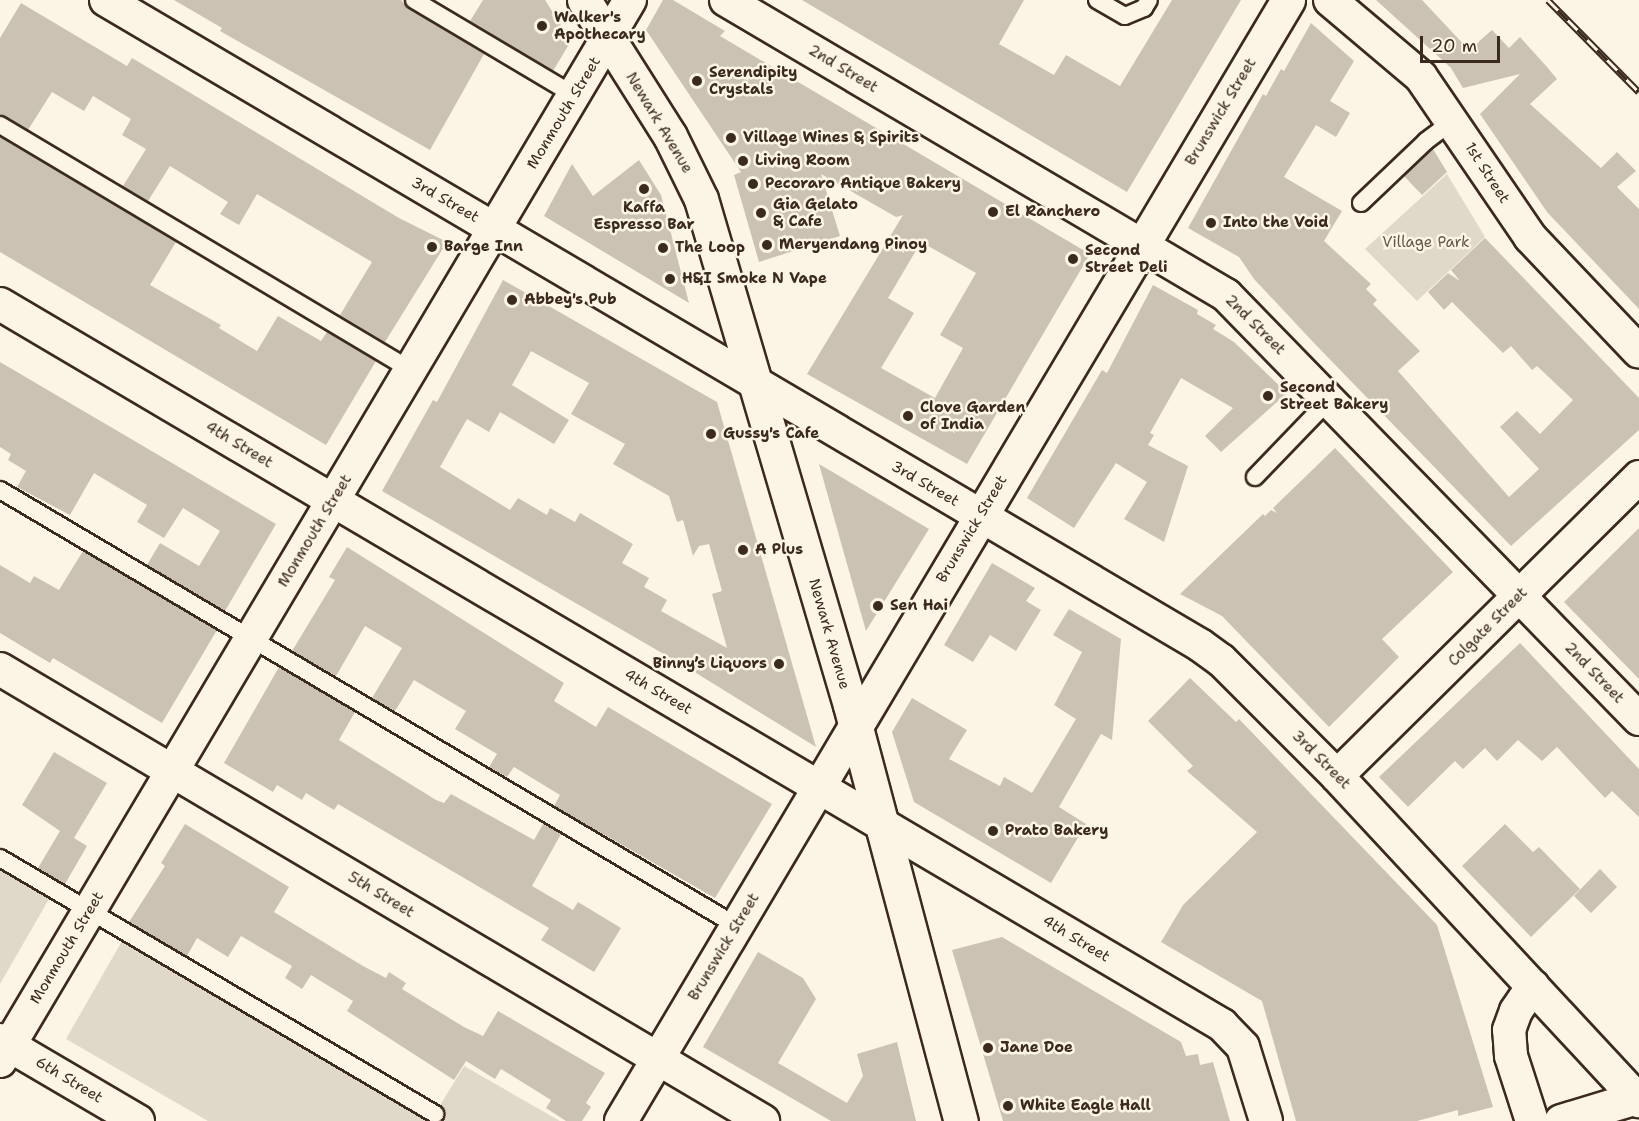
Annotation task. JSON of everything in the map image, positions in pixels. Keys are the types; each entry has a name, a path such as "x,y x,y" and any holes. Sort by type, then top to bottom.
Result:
{"main road":[{"name":"Newark Avenue","path":"584,0 687,166 701,199 856,726 961,1121"},
{"name":"Brunswick Street","path":"856,726 1288,0"}],"street":[{"name":"3rd Street","path":"106,0 1214,655 1337,776 1638,1099"},
{"name":"Monmouth Street","path":"3,1049 89,911 630,0"},
{"name":"2nd Street","path":"726,0 1226,295 1639,719"},
{"name":"1st Street","path":"1330,0 1421,77 1530,237 1639,352"},
{"name":"4th Street","path":"0,304 1222,1025 1243,1047 1266,1121"},
{"name":"Colgate Street","path":"1337,776 1639,477"},
{"name":"5th Street","path":"0,669 763,1121"},
{"name":"Brunswick Street","path":"621,1121 856,726"},
{"path":"1532,1121 1511,1056 1509,1030 1516,1011 1533,986"},
{"name":"6th Street","path":"3,1049 138,1121"},
{"path":"1561,1121 1638,1099"}],"lane":[{"path":"414,0 574,95"},
{"path":"1097,0 1125,16 1144,8 1149,0"},
{"path":"1361,203 1426,141 1453,122"},
{"path":"0,125 411,370"},
{"path":"1255,477 1329,400"},
{"path":"0,490 736,926"},
{"path":"0,858 435,1114"}],"green space":[{"name":"Village Park","path":"1447,174 1485,237 1417,301 1365,249"},
{"path":"0,861 53,892 0,984"},
{"path":"122,941 431,1120 464,1066 560,1121 208,1121 66,1039"}],"building":[{"path":"174,0 401,0 409,9 484,54 430,150 220,31 222,28"},
{"path":"483,0 545,0 571,41 553,71 470,21"},
{"path":"663,0 673,0 725,31 720,36 1090,254 967,464 807,374 903,215 896,217 821,174 840,236 759,262 734,175 741,172 646,30","holes":["921,242 976,273 940,335 963,348 935,398 881,368 914,313 888,298"]},
{"path":"802,0 1024,0 999,44 1054,75 1066,55 1120,86 1172,0 1241,0 1127,192"},
{"path":"1376,0 1422,0 1469,50 1492,30 1509,48 1520,37 1557,79 1530,104 1601,168 1617,152 1636,171 1617,187 1639,209 1639,309 1547,212 1480,114 1520,74 1463,88 1451,68"},
{"path":"21,3 127,66 132,58 399,218 447,242 385,342 340,315 372,262 257,194 239,225 220,214 228,202 170,166 148,201 123,186 146,149 122,135 131,119 93,96 84,111 52,92 28,130 0,115 0,38"},
{"path":"1311,23 1354,61 1330,101 1350,113 1336,137 1316,125 1284,177 1342,211 1324,241 1371,284 1366,289 1377,300 1373,304 1420,351 1398,371 1509,497 1539,469 1500,427 1517,411 1540,434 1573,400 1537,366 1532,370 1511,346 1503,353 1452,302 1444,310 1428,292 1448,273 1460,281 1451,270 1485,238 1639,398 1639,430 1511,546 1313,342 1254,279 1239,257 1188,228 1263,94 1266,96 1281,69 1284,71"},
{"path":"0,137 176,242 150,285 221,325 219,328 257,351 278,316 321,341 327,332 376,361 326,445 0,252"},
{"path":"1433,149 1447,172 1422,195 1404,176"},
{"path":"639,160 661,195 689,303 544,216 572,164 593,196"},
{"path":"503,280 717,402 816,747 688,668 382,491 433,400 437,402","holes":["531,351 589,383 571,414 625,444 613,464 669,496 677,522 683,520 693,556 699,546 709,544 722,591 712,594 727,648 661,611 667,600 644,587 649,578 622,563 633,544 580,513 575,522 550,508 547,515 518,498 510,510 440,467 467,419 489,432 500,412 554,444 569,420 512,385"]},
{"path":"1153,285 1198,310 1197,314 1216,325 1213,329 1234,342 1287,393 1221,452 1205,436 1233,408 1181,378 1150,433 1154,435 1148,445 1188,466 1164,542 1124,519 1147,482 1116,463 1074,528 1027,498 1102,370 1107,373"},
{"path":"0,362 276,524 225,611 147,565 160,543 199,566 220,531 183,508 164,538 137,522 147,505 94,473 70,515 17,487 26,471 8,460 11,454 0,447"},
{"path":"1335,448 1453,572 1382,639 1399,657 1329,727 1222,616 1180,594 1263,514 1265,516 1271,510 1277,513 1273,508"},
{"path":"819,464 929,529 866,631 845,557"},
{"path":"1639,528 1639,679 1564,602"},
{"path":"347,547 564,683 554,701 596,727 608,707 772,804 715,898 554,806 560,795 514,767 507,777 489,767 497,754 455,729 466,711 414,680 395,711 372,698 402,648 365,626 336,676 292,651 335,580 329,577"},
{"path":"83,551 217,630 162,723 53,658 50,663 0,633 0,565 30,583 34,576 59,590"},
{"path":"992,563 1035,588 1026,601 1041,610 1016,651 990,635 973,662 944,645"},
{"path":"1069,609 1121,639 1112,740 1101,734 1059,807 1086,824 1051,883 914,802 892,732 912,698 967,730 949,759 1000,786 1004,777 1032,793 1076,719 1054,705 1082,652 1053,635"},
{"path":"1520,643 1639,769 1639,817 1612,791 1605,798 1557,747 1542,761 1518,740 1497,761 1485,748 1463,769 1455,761 1408,807 1379,777"},
{"path":"279,667 355,712 339,740 436,800 444,803 451,794 534,840 543,824 561,834 532,886 573,910 578,902 621,928 594,972 541,940 549,928 338,804 334,810 306,793 302,800 277,785 273,792 224,763"},
{"path":"1190,678 1236,722 1239,719 1437,925 1493,1107 1458,1116 1458,1110 1417,1121 1296,1121 1262,1001 1161,942 1183,905 1257,832 1187,771 1193,766 1148,721"},
{"path":"54,752 107,783 74,838 87,846 65,884 38,868 60,831 22,805"},
{"path":"185,824 289,887 274,912 386,978 389,972 406,983 402,989 464,1027 483,1036 498,1011 605,1073 586,1103 591,1107 582,1121 566,1121 546,1108 551,1100 501,1069 495,1079 466,1061 454,1080 347,1011 353,1001 311,975 302,989 285,978 292,966 241,936 228,957 197,938 187,956 129,922 165,866 161,863"},
{"path":"1505,824 1533,852 1539,847 1580,889 1531,937 1462,866"},
{"path":"1600,869 1617,887 1591,913 1574,896"},
{"path":"1002,937 1181,1042 1186,1056 1198,1054 1200,1065 1213,1062 1230,1121 1003,1121 952,950"},
{"path":"758,952 803,978 816,999 778,1063 847,1103 863,1076 857,1054 897,1042 916,1121 831,1121 703,1047"}],"railway":[{"path":"1548,0 1639,92"}],"place":[{"name":"Walker's Apothecary","path":"542,26"},
{"name":"Serendipity Crystals","path":"697,81"},
{"name":"Village Wines & Spirits","path":"731,138"},
{"name":"Living Room","path":"743,161"},
{"name":"Pecoraro Antique Bakery","path":"753,184"},
{"name":"Kaffa Espresso Bar","path":"644,189"},
{"name":"El Ranchero","path":"993,212"},
{"name":"Gia Gelato & Cafe","path":"761,213"},
{"name":"Into the Void","path":"1211,223"},
{"name":"Meryendang Pinoy","path":"767,245"},
{"name":"Barge Inn","path":"432,247"},
{"name":"The Loop","path":"663,248"},
{"name":"Second Street Deli","path":"1073,259"},
{"name":"H&I Smoke N Vape","path":"670,279"},
{"name":"Abbey's Pub","path":"512,300"},
{"name":"Second Street Bakery","path":"1268,396"},
{"name":"Clove Garden of India","path":"908,416"},
{"name":"Gussy's Cafe","path":"711,434"},
{"name":"A Plus","path":"743,550"},
{"name":"Sen Hai","path":"878,606"},
{"name":"Binny’s Liquors","path":"779,664"},
{"name":"Prato Bakery","path":"993,831"},
{"name":"Jane Doe","path":"988,1048"},
{"name":"White Eagle Hall","path":"1008,1106"}]}
